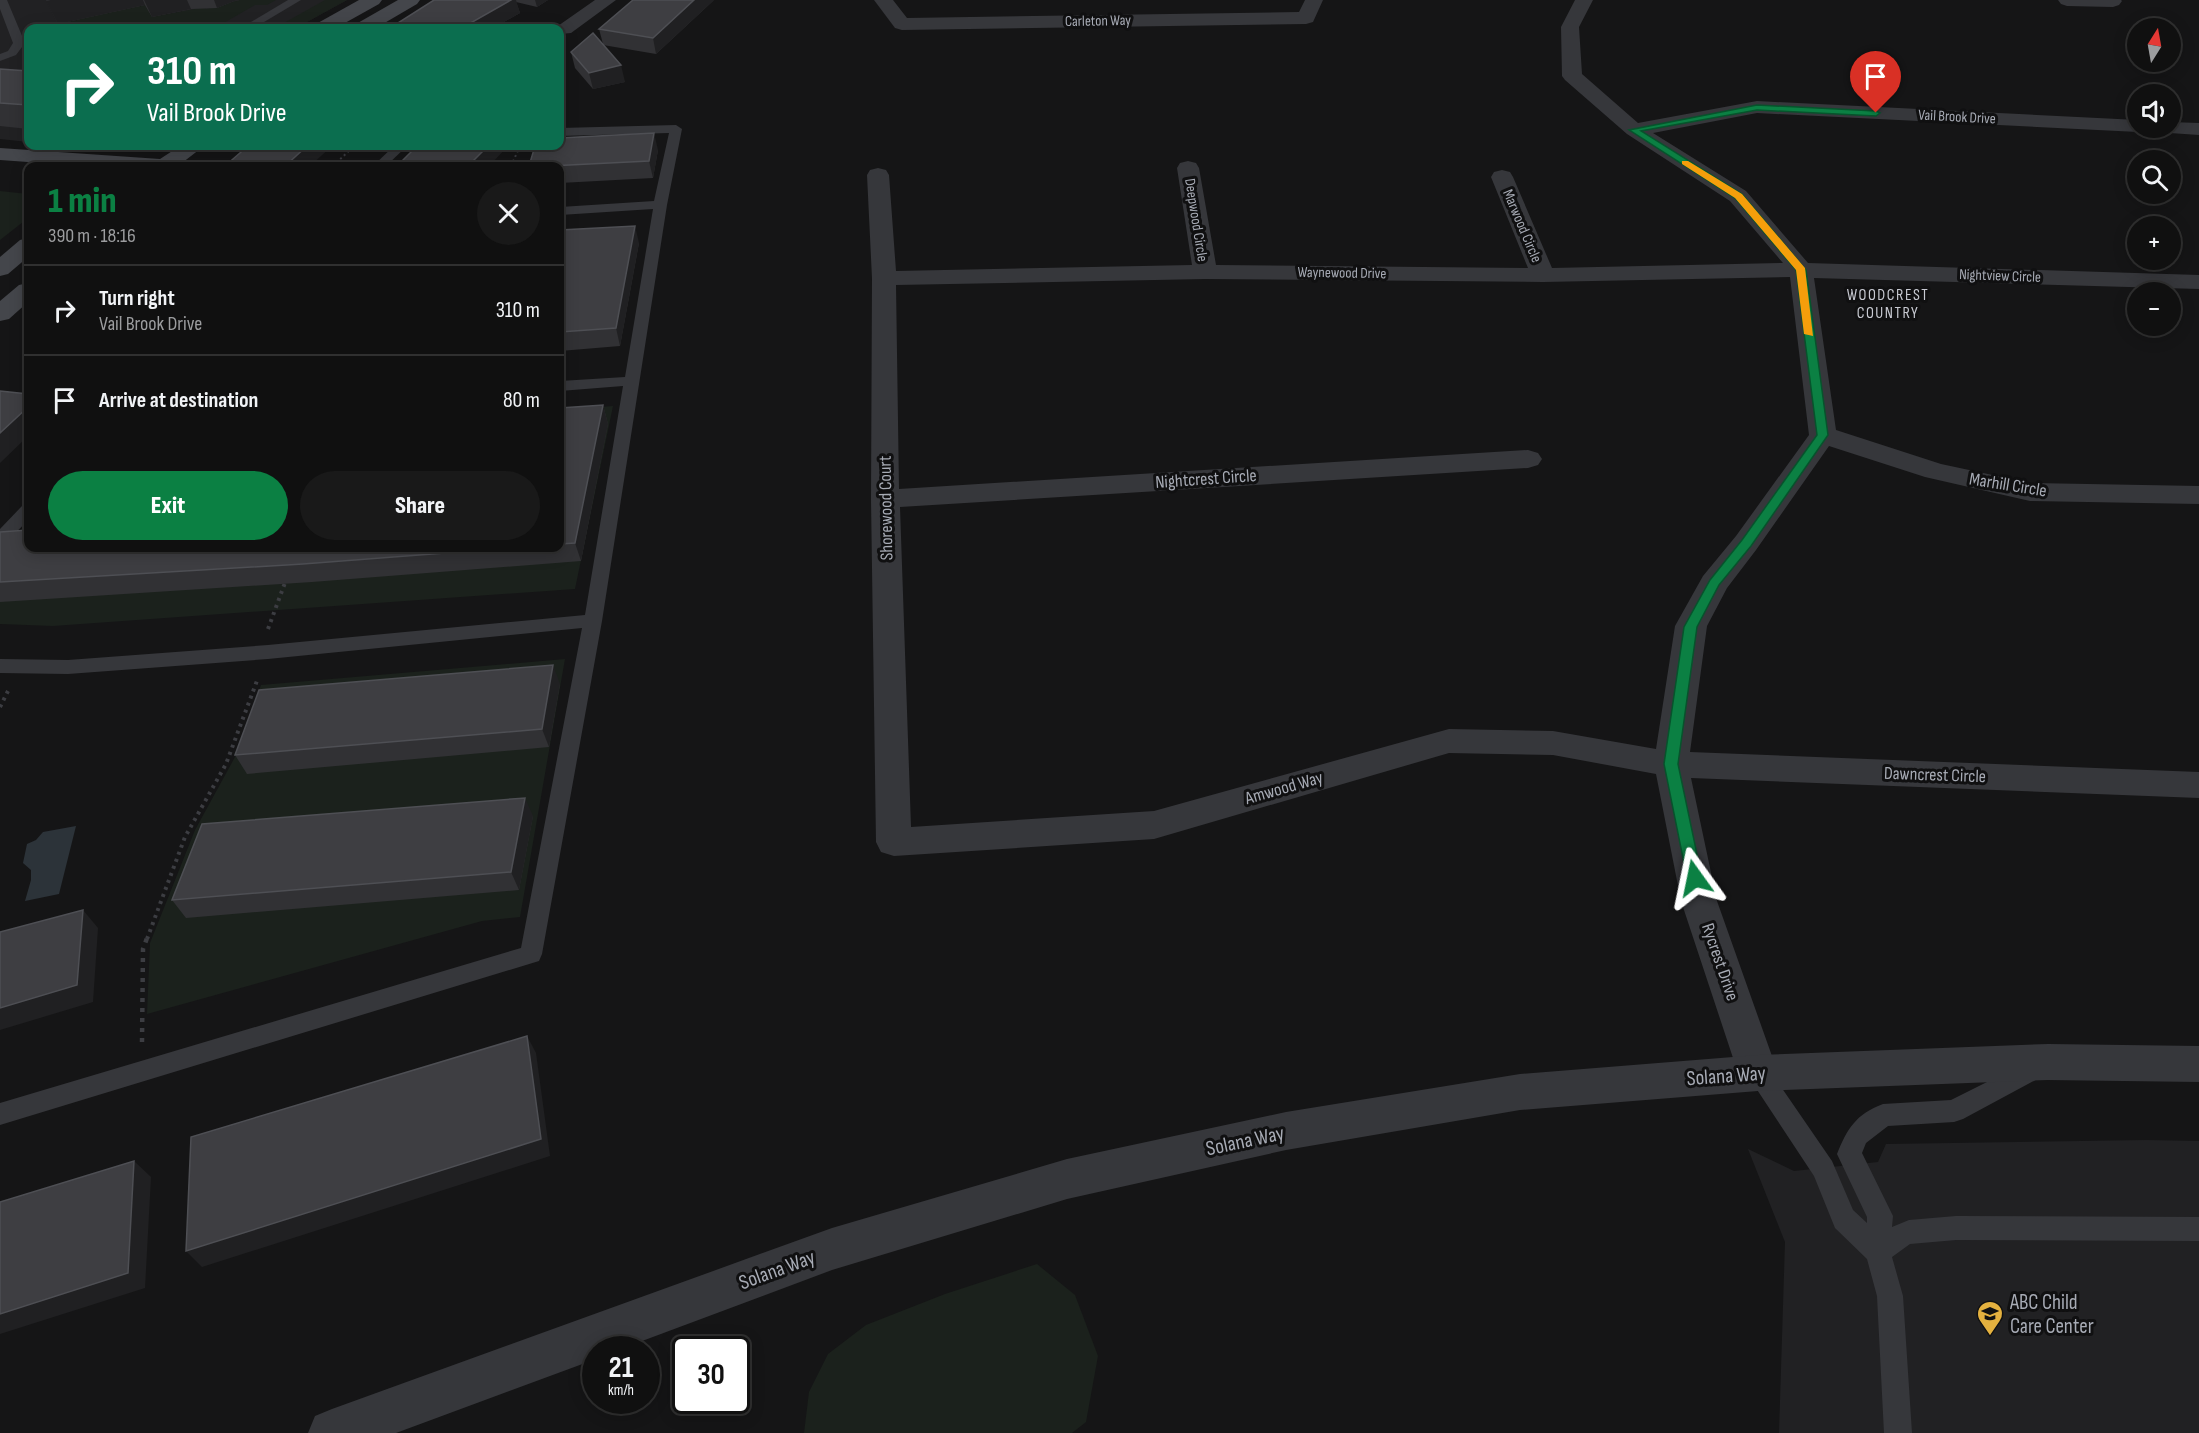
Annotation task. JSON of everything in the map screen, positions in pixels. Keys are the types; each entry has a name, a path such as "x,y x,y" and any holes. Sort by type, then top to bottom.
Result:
{"main road":[{"path":"330,24 373,0"},
{"path":"370,24 411,0"},
{"path":"132,162 148,150"},
{"path":"171,162 187,150"},
{"path":"0,154 93,162"},
{"path":"0,174 24,176"},
{"path":"0,269 24,248"},
{"path":"0,314 24,293"}],"street":[{"path":"564,30 608,0"},
{"name":"Carleton Way","path":"883,0 902,24 1306,18 1314,0"},
{"path":"1584,0 1570,27 1572,76 1634,130 1738,196 1801,270 1823,435"},
{"path":"2067,0 2113,1"},
{"name":"Vail Brook Drive","path":"1634,130 1757,107 2127,125"},
{"path":"2181,129 2199,129"},
{"name":"Deepwood Circle","path":"1188,168 1205,272"},
{"name":"Shorewood Court","path":"878,175 884,278 885,499 894,842"},
{"name":"Marwood Circle","path":"1502,177 1543,275"},
{"name":"Waynewood Drive","path":"884,278 1205,272 1543,275 1801,270"},
{"name":"Nightview Circle","path":"1801,270 2199,282"},
{"name":"Marhill Circle","path":"1823,435 1935,471 2030,492 2199,495"},
{"name":"Rycrest Drive","path":"1758,1073 1699,901 1671,764 1690,627 1714,583 1746,543 1823,435"},
{"name":"Nightcrest Circle","path":"885,499 1528,459"},
{"name":"Amwood Way","path":"894,842 1154,825 1449,741 1553,743 1671,764"},
{"name":"Dawncrest Circle","path":"1671,764 2199,785"},
{"name":"Solana Way","path":"332,1433 832,1249 1067,1179 1286,1131 1520,1092 1758,1073 2048,1062 2199,1064"}],"lane":[{"path":"0,58 24,43 2,0"},
{"path":"254,24 296,0"},
{"path":"0,1114 531,954 593,621 660,206 676,129 564,132"},
{"path":"383,162 397,150"},
{"path":"564,211 660,206"},
{"path":"564,386 631,381"},
{"path":"0,539 24,514"},
{"path":"0,666 68,667 264,652 593,621"},
{"path":"1898,1433 1890,1296 1878,1252 1880,1216 1849,1154 1857,1135 1883,1115 1954,1112 2048,1062"},
{"path":"1758,1073 1823,1169 1844,1219 1878,1252"},
{"path":"1878,1252 1893,1239 1909,1232 1956,1228 2199,1229"}],"path":[{"path":"337,162 350,150"},
{"path":"142,1071 143,950 185,837 226,764 286,579"}],"shaded area":[{"path":"0,0 347,0 303,24 24,24 24,142 0,139"},
{"path":"240,0 276,0 267,5 255,5 222,24 55,24 145,5 152,17 205,7 206,9"},
{"path":"325,0 347,0 303,24 282,24"},
{"path":"0,191 24,194 24,221 0,240"},
{"path":"613,406 575,589 53,626 0,624 0,556 24,526 24,552 294,552 282,588 296,552 564,552 564,410"},
{"path":"565,659 520,917 482,921 147,1014 150,943 195,830 235,757 261,685"},
{"path":"76,826 59,894 25,901 31,880 31,870 23,863 27,844 36,840 43,832"},
{"name":"ABC Child Care Center","path":"2199,1141 2199,1433 1779,1433 1785,1242 1748,1149 1794,1171 1878,1162 1886,1144"},
{"path":"1037,1264 1075,1295 1098,1356 1086,1422 1072,1433 804,1433 809,1392 828,1354 866,1325 945,1294"}],"building":[{"path":"434,0 511,0 469,24 396,24"},
{"path":"633,0 694,0 653,38 599,29"},
{"path":"593,33 621,65 589,73 571,52"},
{"path":"0,69 24,71 24,105 0,103"},
{"path":"654,133 649,161 564,165 564,162 530,162 534,150 564,150 564,138"},
{"path":"243,150 303,150 289,162 230,162"},
{"path":"413,150 484,150 472,162 401,162"},
{"path":"635,226 616,328 564,332 564,230"},
{"path":"0,391 24,394 24,411 0,433"},
{"path":"603,405 575,543 564,544 564,408"},
{"path":"24,530 24,552 459,552 303,564 0,582 0,532"},
{"path":"553,665 542,729 235,755 259,690"},
{"path":"525,798 511,872 172,900 202,824"},
{"path":"83,910 77,985 0,1008 0,932"},
{"path":"527,1036 541,1139 186,1251 191,1137"},
{"path":"134,1161 128,1273 0,1314 0,1202"}],"slow traffic":[{"path":"1685,162 1738,196 1801,270 1810,334"}],"place":[{"name":"ABC Child Care Center","path":"1990,1337"}],"district":[{"name":"WOODCREST COUNTRY","path":"1888,304"}],"route":[{"path":"1695,878 1671,764 1690,627 1714,583 1746,543 1823,435 1801,270 1738,196 1634,130 1757,107 1876,113"}]}
